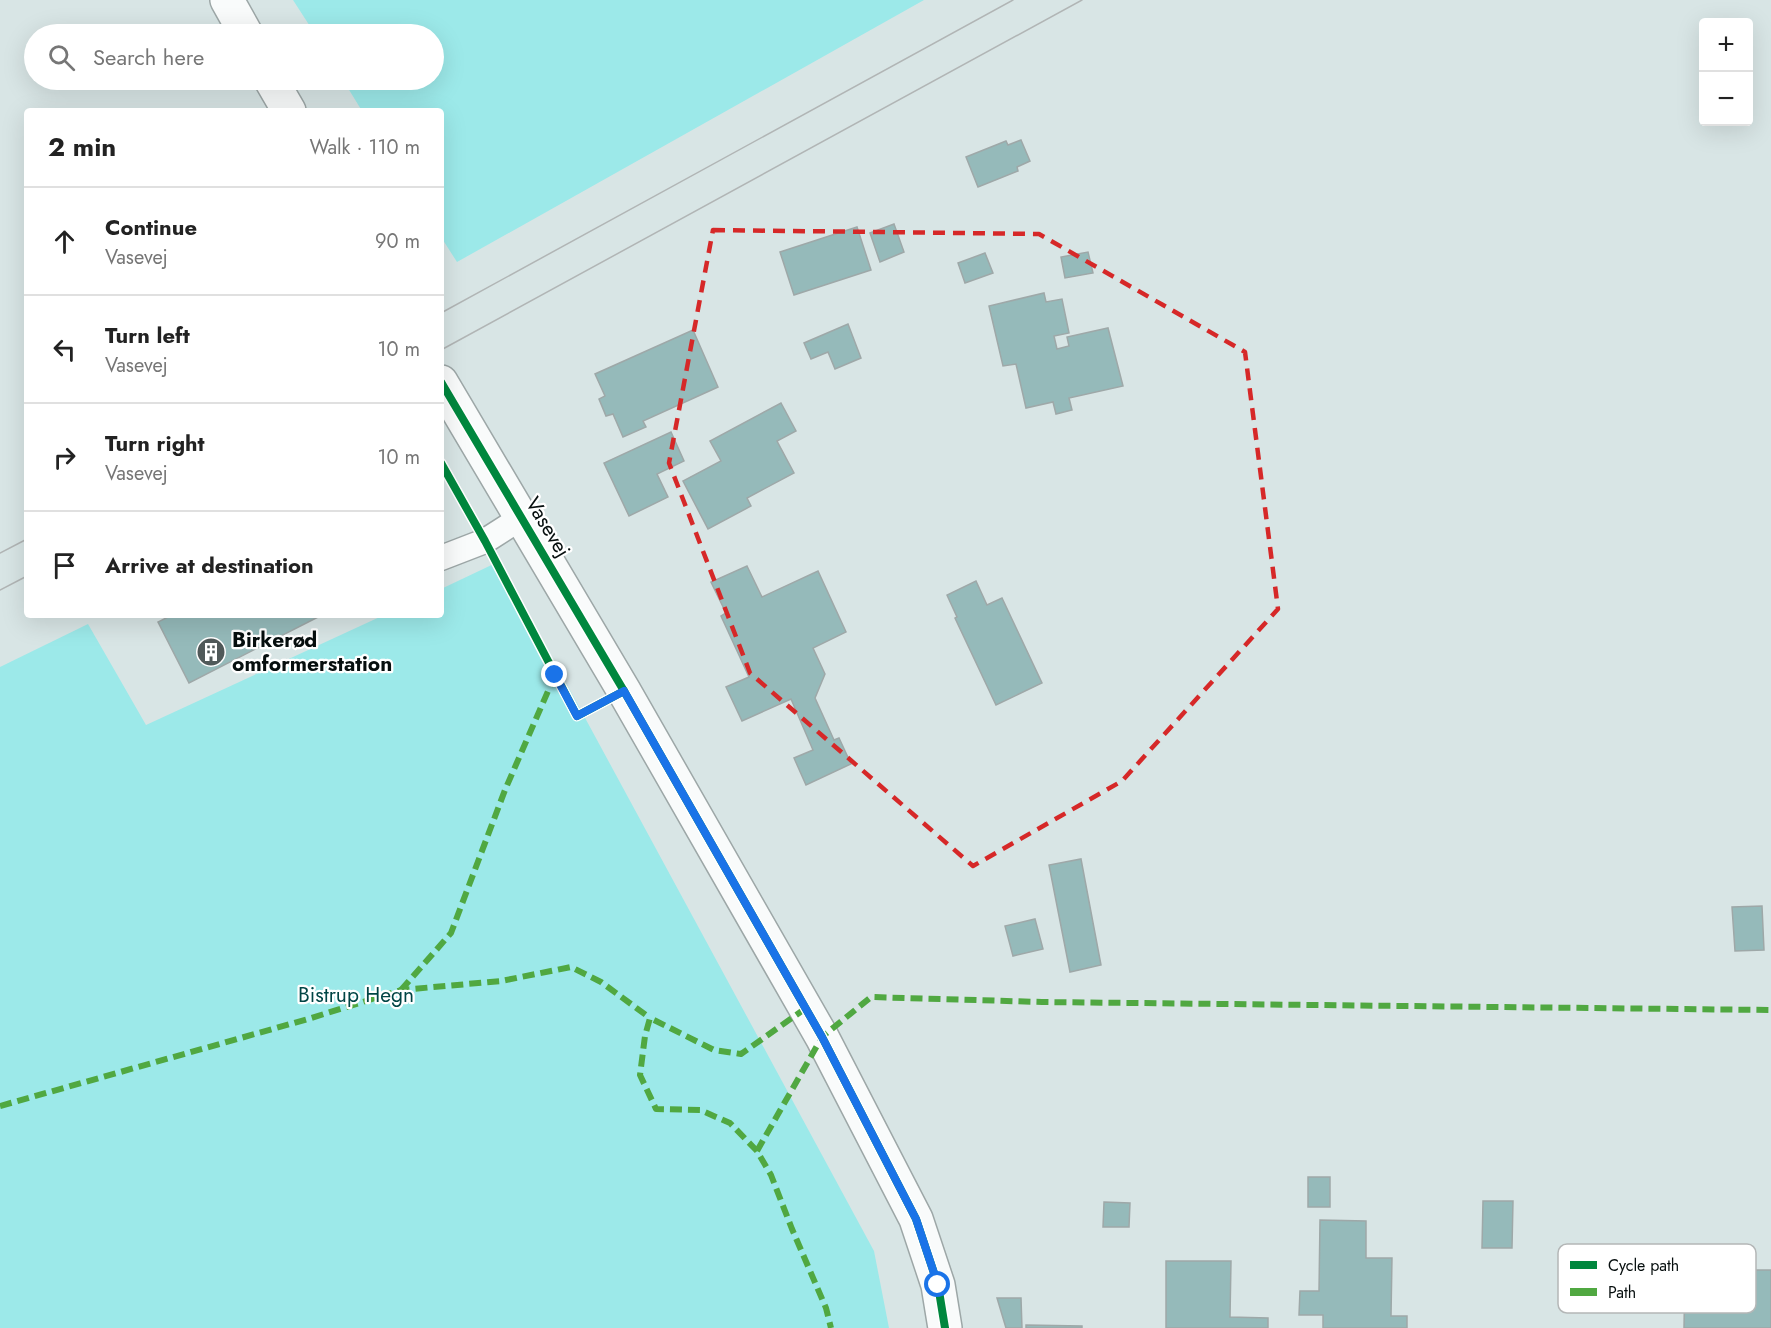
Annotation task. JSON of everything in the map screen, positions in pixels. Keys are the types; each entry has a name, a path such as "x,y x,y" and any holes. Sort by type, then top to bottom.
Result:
{"street":[{"path":"227,0 240,24"},
{"path":"277,90 287,108"},
{"name":"Vasevej","path":"444,387 618,681 822,1037 916,1219 938,1285 945,1328"}],"lane":[{"path":"444,557 485,541 521,518"}],"highlighted area":[{"path":"713,230 1039,234 1245,352 1278,609 1122,781 973,866 750,673 669,463"}],"green space":[{"path":"293,0 924,0 457,262 444,242 444,108 360,108 349,90 444,90 444,24 309,24"},
{"name":"Bistrup Hegn","path":"500,561 874,1251 889,1328 0,1328 0,667 88,624 146,725 378,618 444,618 444,588"}],"building":[{"path":"1021,140 1030,161 1017,167 1018,171 978,187 966,157 1006,141 1008,145"},
{"path":"894,224 904,252 880,262 870,233"},
{"path":"857,227 871,270 794,295 780,252"},
{"path":"1088,252 1093,273 1065,278 1061,257"},
{"path":"985,253 993,273 965,283 958,263"},
{"path":"1044,293 1046,302 1062,299 1069,333 1054,336 1057,349 1069,346 1067,337 1108,328 1123,386 1069,398 1072,410 1056,414 1053,402 1026,408 1016,364 1003,366 989,306"},
{"path":"848,324 861,358 835,369 828,352 811,359 804,343"},
{"path":"693,330 718,387 643,421 646,427 623,437 613,414 606,416 599,399 605,396 595,374"},
{"path":"781,403 796,431 777,441 794,473 747,498 751,506 708,529 683,481 721,461 710,441"},
{"path":"671,432 684,461 657,474 668,497 629,516 604,463"},
{"path":"747,566 762,597 818,571 846,632 813,648 825,674 815,698 834,740 839,738 851,764 806,785 794,758 813,750 791,699 742,721 726,687 749,677 721,616 726,613 711,582"},
{"path":"976,581 987,605 1002,598 1042,683 996,705 955,618 957,617 947,595"},
{"name":"Birkerød omformerstation","path":"166,618 316,618 189,683 158,622"},
{"path":"1081,859 1101,965 1070,972 1049,865"},
{"path":"1762,906 1764,950 1735,951 1732,907"},
{"path":"1035,919 1043,949 1013,956 1005,926"},
{"path":"1308,1177 1330,1177 1330,1207 1308,1207"},
{"path":"1483,1201 1513,1201 1512,1248 1482,1248"},
{"path":"1104,1202 1130,1203 1129,1227 1103,1227"},
{"path":"1320,1220 1366,1221 1366,1258 1392,1258 1391,1316 1407,1316 1407,1328 1323,1328 1323,1315 1299,1315 1300,1291 1319,1291"},
{"path":"1166,1261 1231,1261 1230,1317 1268,1318 1268,1328 1166,1328"},
{"path":"1756,1270 1771,1270 1771,1328 1684,1328 1684,1313 1756,1313"},
{"path":"997,1298 1021,1298 1022,1328 1006,1328"},
{"path":"1026,1325 1082,1326 1082,1328 1026,1328"}],"tram line":[{"path":"444,311 1013,0"},
{"path":"444,348 1082,0"},
{"path":"0,553 24,541"},
{"path":"0,590 24,578"}],"marked path":[{"path":"401,990 451,933 505,790 555,675"},
{"path":"0,1106 308,1019 401,990 501,981 571,967 601,982 650,1018"},
{"path":"757,1151 822,1037 871,997 1042,1002 1771,1010"},
{"path":"806,1008 741,1054 714,1050 650,1018 645,1036 640,1075 656,1109 700,1110 730,1123 757,1151 771,1175 826,1308 831,1328"}],"cycle path":[{"path":"444,387 624,691 822,1037 916,1219 938,1285 945,1328"},
{"path":"444,468 577,716 624,691"}],"place":[{"name":"Birkerød omformerstation","path":"211,652"}],"route":[{"path":"555,675 577,716 624,691 822,1037 916,1219 938,1285"}]}
